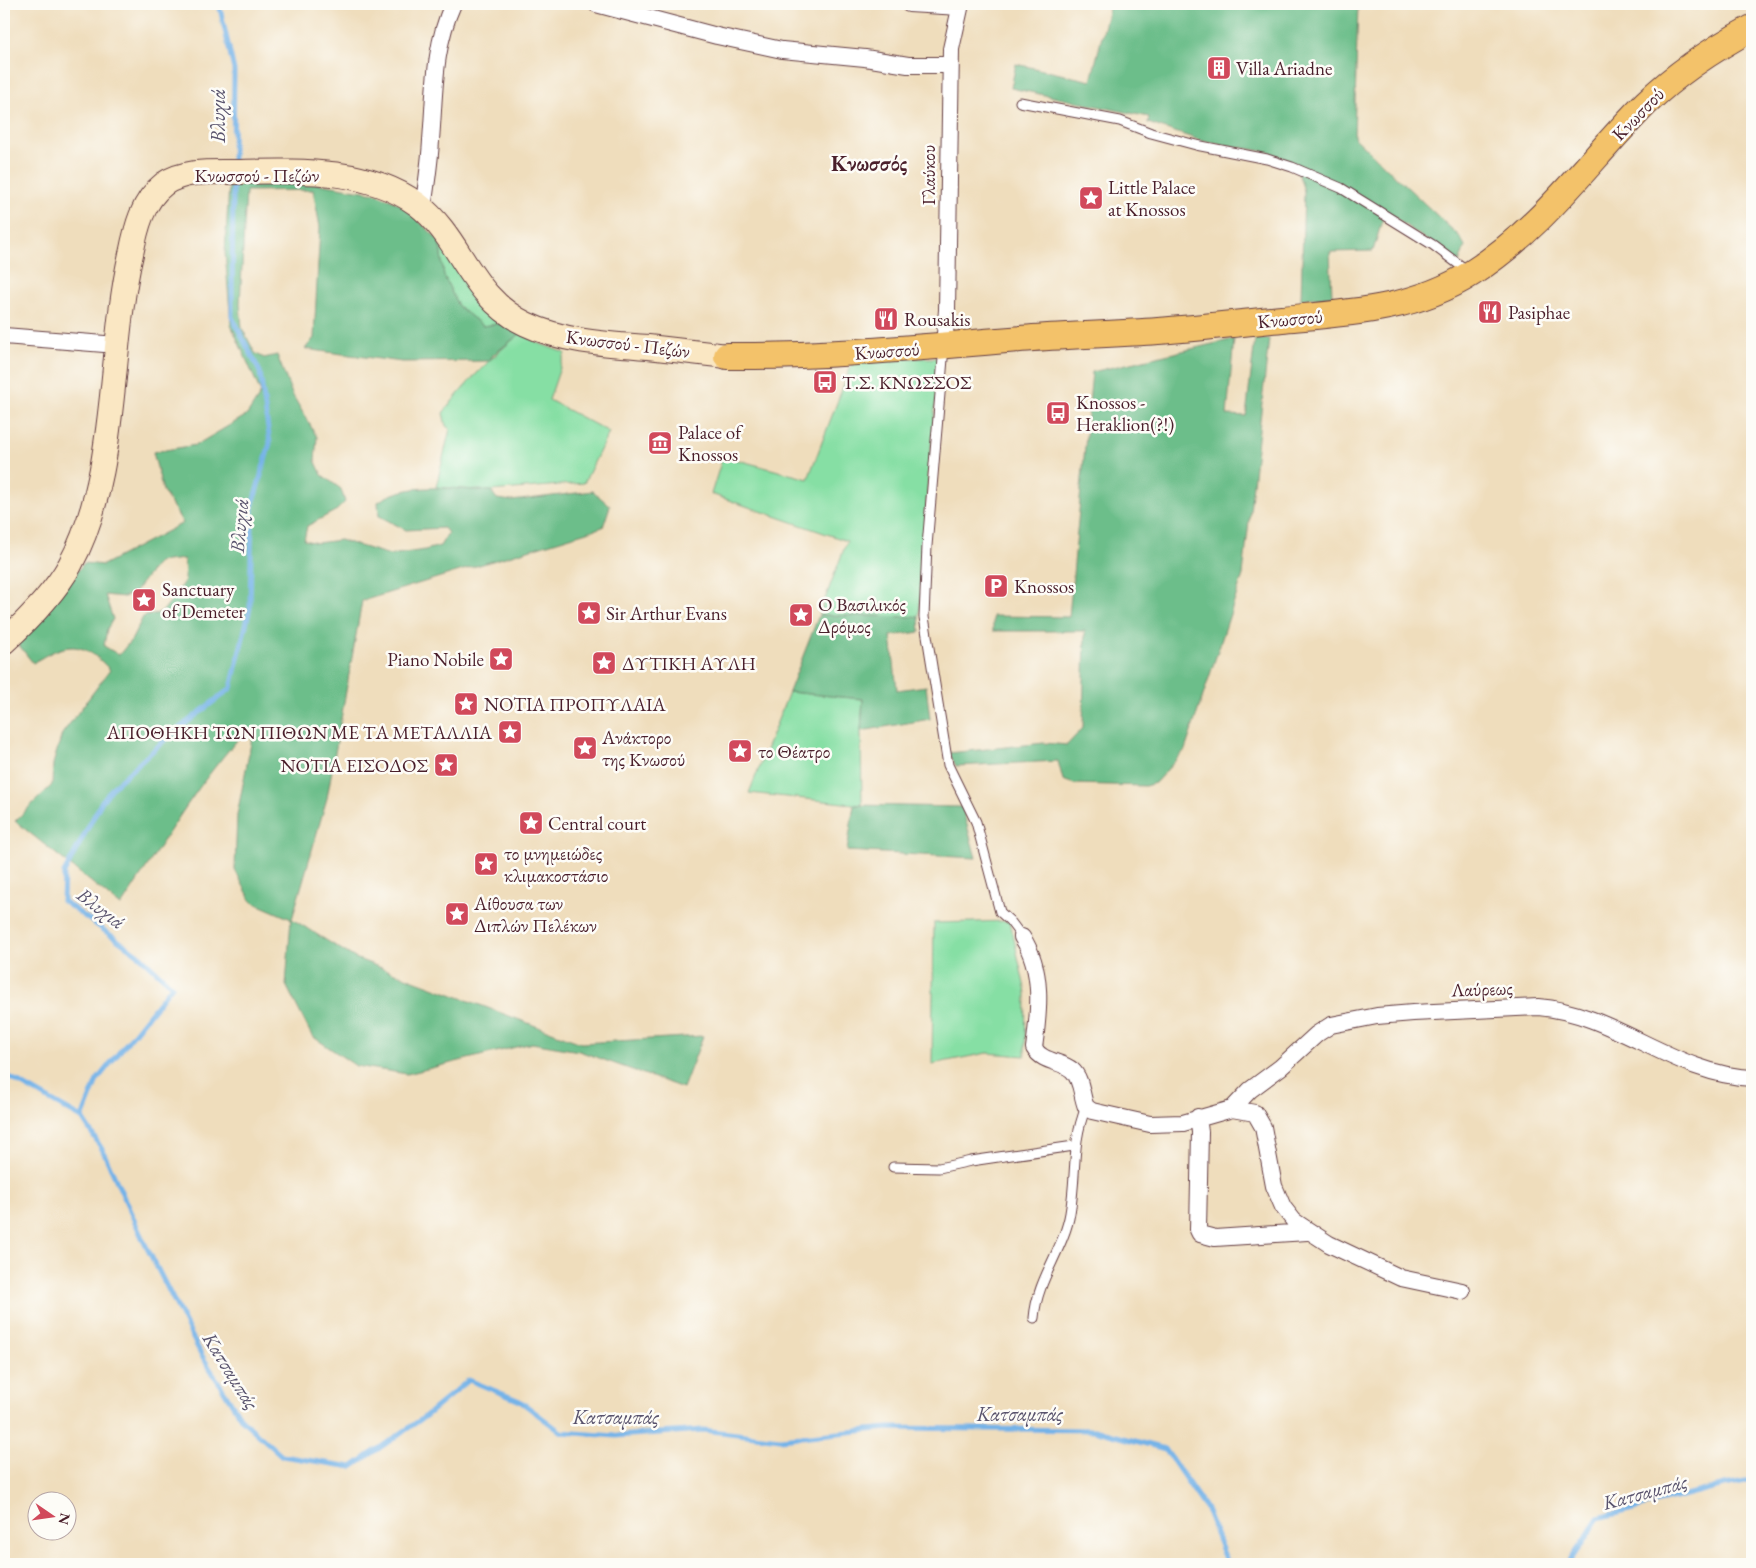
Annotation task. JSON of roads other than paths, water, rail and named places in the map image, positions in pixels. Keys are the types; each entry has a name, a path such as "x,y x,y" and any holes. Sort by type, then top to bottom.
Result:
{"main road":[{"name":"Κνωσσού","path":"727,356 816,355 1159,331 1356,312 1409,301 1448,286 1471,273 1507,248 1539,220 1659,91 1700,58 1752,28"},
{"name":"Κνωσσού - Πεζών","path":"4,642 33,613 65,573 85,529 97,486 130,255 137,228 148,202 160,188 178,177 199,173 232,172 316,173 369,182 395,191 423,209 439,228 484,292 505,311 527,325 568,338 727,356"}],"street":[{"path":"423,209 431,141 436,60 440,39 453,4"},
{"path":"596,4 717,36 782,50 865,58 908,65 950,66"},
{"path":"910,4 960,5"},
{"name":"Γλαύκου","path":"944,346 948,310 950,66 951,49 960,5"},
{"path":"4,336 117,345"},
{"path":"1022,937 1032,957 1038,986 1034,1048 1044,1058 1073,1071 1080,1085 1086,1107 1092,1111 1150,1124 1183,1123 1198,1117 1232,1109 1254,1113 1263,1127 1274,1186 1288,1214 1307,1232 1359,1260 1401,1278 1462,1291"},
{"name":"Λαύρεως","path":"1232,1109 1250,1090 1282,1067 1327,1027 1364,1018 1413,1013 1529,1008 1552,1009 1611,1027 1705,1070 1722,1075 1752,1078"},
{"path":"1198,1117 1200,1132 1198,1230 1200,1234 1215,1238 1307,1232"}],"lane":[{"path":"1020,102 1120,121 1151,133 1196,145 1267,159 1292,167 1341,188 1433,244 1471,273"},
{"path":"944,346 927,546 924,617 948,765 976,822 1000,912 1010,921 1022,937"},
{"path":"1034,1318 1038,1292 1070,1213 1074,1146 1078,1127 1086,1107"},
{"path":"893,1167 939,1168 971,1161 1074,1146"}],"waterway":[{"name":"Βλυχιά","path":"219,4 234,70 233,167"},
{"name":"Βλυχιά","path":"82,1118 97,1080 172,986 140,956 63,901 64,873 102,801 114,786 168,737 231,688 250,608 252,507 270,443 260,372 232,317 233,178"},
{"name":"Κατσαμπάς","path":"4,1074 82,1118 102,1149 144,1242 201,1354 242,1420 282,1456 352,1467 423,1418 469,1380 520,1401 561,1432 616,1436 703,1430 780,1439 888,1428 1094,1430 1165,1449 1206,1509 1228,1564"},
{"name":"Κατσαμπάς","path":"1568,1564 1599,1518 1724,1485 1752,1480"}],"place":[{"name":"Villa Ariadne","path":"1219,68"},
{"name":"Little Palace at Knossos","path":"1091,198"},
{"name":"Pasiphae","path":"1490,312"},
{"name":"Rousakis","path":"886,319"},
{"name":"Τ.Σ. ΚΝΩΣΣΟΣ","path":"825,382"},
{"name":"Knossos - Heraklion(?!)","path":"1058,413"},
{"name":"Palace of Knossos","path":"660,443"},
{"name":"Knossos","path":"996,586"},
{"name":"Sanctuary of Demeter","path":"144,600"},
{"name":"Sir Arthur Evans","path":"589,613"},
{"name":"Ο Βασιλικός Δρόμος","path":"801,615"},
{"name":"Piano Nobile","path":"501,659"},
{"name":"ΔΥΤΙΚΗ ΑΥΛΗ","path":"604,663"},
{"name":"NOTIA ΠΡΟΠΥΛΑΙΑ","path":"466,704"},
{"name":"ΑΠΟΘΗΚΗ ΤΩΝ ΠΙΘΩΝ ME ΤΑ ΜΕΤΑΛΛΙΑ","path":"510,732"},
{"name":"Ανάκτορο της Κνωσού","path":"585,748"},
{"name":"το Θέατρο","path":"740,751"},
{"name":"ΝΟΤΙΑ ΕΙΣΟΔΟΣ","path":"446,765"},
{"name":"Central court","path":"531,823"},
{"name":"το μνημειώδες κλιμακοστάσιο","path":"486,864"},
{"name":"Αίθουσα των Διπλών Πελέκων","path":"457,914"}],"district":[{"name":"Κνωσσός","path":"869,163"}]}
